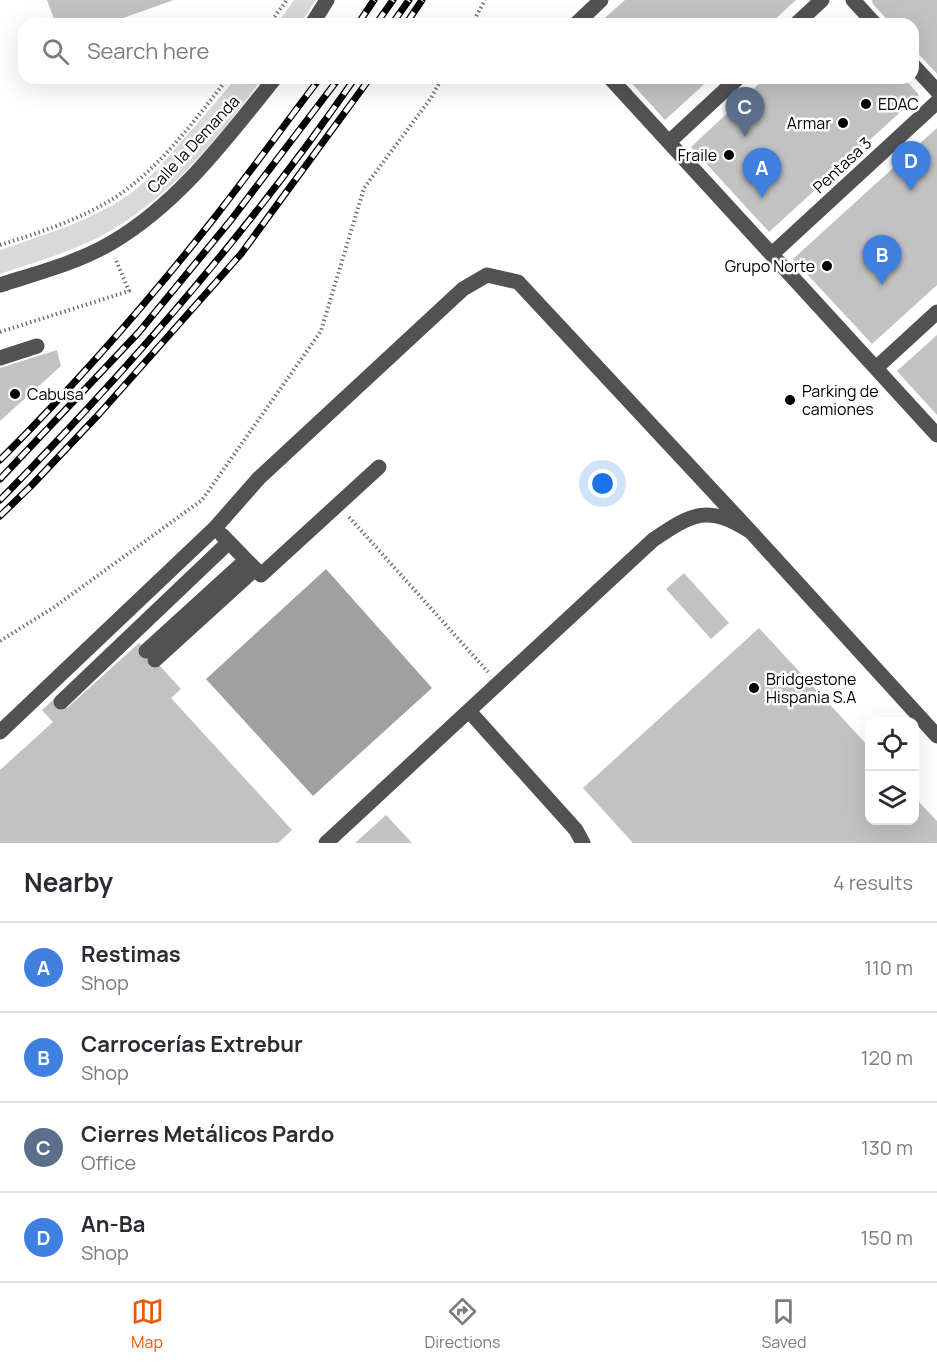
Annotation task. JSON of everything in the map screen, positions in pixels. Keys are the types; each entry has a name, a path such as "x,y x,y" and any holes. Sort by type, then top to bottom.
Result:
{"street":[{"path":"316,18 327,0"},
{"path":"582,18 600,0"},
{"path":"802,18 822,0"},
{"path":"853,0 870,18"},
{"path":"919,72 937,91"},
{"name":"Calle la Demanda","path":"0,285 94,252 111,244 144,221 187,182 211,156 270,84"},
{"path":"616,84 937,435"},
{"path":"669,142 732,84"},
{"name":"Pentasa 3","path":"772,254 937,102"},
{"path":"0,732 215,528 267,470 463,289 487,275 518,282 937,736"},
{"path":"876,368 937,312"},
{"path":"0,358 38,346"},
{"path":"215,528 261,575 379,467"},
{"path":"326,843 653,540 677,524 700,515 717,514 751,532"},
{"path":"61,702 229,542"},
{"path":"151,656 250,564"},
{"path":"469,711 576,830 584,843"}],"path":[{"path":"274,18 287,0"},
{"path":"475,18 485,0"},
{"path":"0,245 57,227 112,200 144,175 167,151 223,84"},
{"path":"0,641 53,608 202,500 321,332 364,188 431,98 439,84"},
{"path":"0,332 129,291 114,255"},
{"path":"348,516 438,618 499,682"}],"shaded area":[{"path":"294,0 316,0 304,18 281,18"},
{"path":"231,84 258,84 191,166 149,204 126,221 78,247 0,274 0,250 81,221 112,205 135,190 163,163"},
{"path":"326,569 432,688 313,796 206,679"}],"building":[{"path":"47,0 174,0 123,18 54,18"},
{"path":"625,0 796,0 776,18 605,18"},
{"path":"872,0 937,0 937,74 919,54 919,18 886,18"},
{"path":"632,84 704,84 665,120"},
{"path":"759,84 909,84 919,95 769,232 691,147"},
{"path":"937,128 937,285 872,344 793,259"},
{"path":"937,335 937,415 897,371"},
{"name":"Cabusa","path":"57,350 61,366 0,421 0,368"},
{"path":"684,573 729,623 711,639 666,589"},
{"name":"Bridgestone Hispania S.A","path":"759,628 865,743 865,825 919,825 919,802 937,821 937,843 633,843 583,788"},
{"path":"139,643 181,689 171,698 292,830 278,843 0,843 0,770 53,722 42,710 56,697 67,708"},
{"path":"386,815 412,843 355,843"}],"railway":[{"path":"362,18 374,0"},
{"path":"380,18 393,0"},
{"path":"396,18 409,0"},
{"path":"410,18 422,0"},
{"path":"0,460 84,372 164,280 315,84"},
{"path":"0,479 139,332 231,220 334,84"},
{"path":"0,500 95,400 231,244 351,84"},
{"path":"0,516 100,413 241,254 366,84"}],"place":[{"name":"EDAC","path":"866,104"},
{"name":"Armar","path":"843,123"},
{"name":"Cierres Metálicos Pardo","path":"745,137"},
{"name":"Fraile","path":"729,155"},
{"name":"An-Ba","path":"911,191"},
{"name":"Restimas","path":"762,198"},
{"name":"Grupo Norte","path":"827,266"},
{"name":"Carrocerías Extrebur","path":"882,285"},
{"name":"Cabusa","path":"15,394"},
{"name":"Parking de camiones","path":"790,400"},
{"name":"Bridgestone Hispania S.A","path":"754,688"}]}
